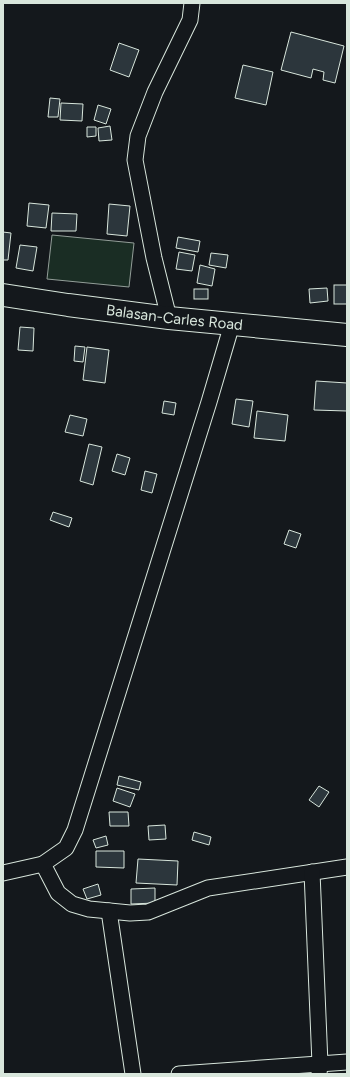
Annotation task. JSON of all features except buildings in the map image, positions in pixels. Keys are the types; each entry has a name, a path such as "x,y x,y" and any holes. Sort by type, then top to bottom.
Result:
{"main road":[{"name":"Balasan-Carles Road","path":"3,295 169,318 347,335"}],"street":[{"path":"169,318 154,258 135,160 138,136 155,92 190,20 192,3"},
{"path":"3,873 43,864 66,848 74,830 209,402 232,324"},
{"path":"43,864 58,893 72,904 89,908 130,913 148,912 208,888 347,867"},
{"path":"312,872 319,1069"},
{"path":"109,911 133,1074"},
{"path":"180,1074 319,1069 347,1062"}],"green space":[{"path":"52,235 134,243 129,287 47,279"}]}
